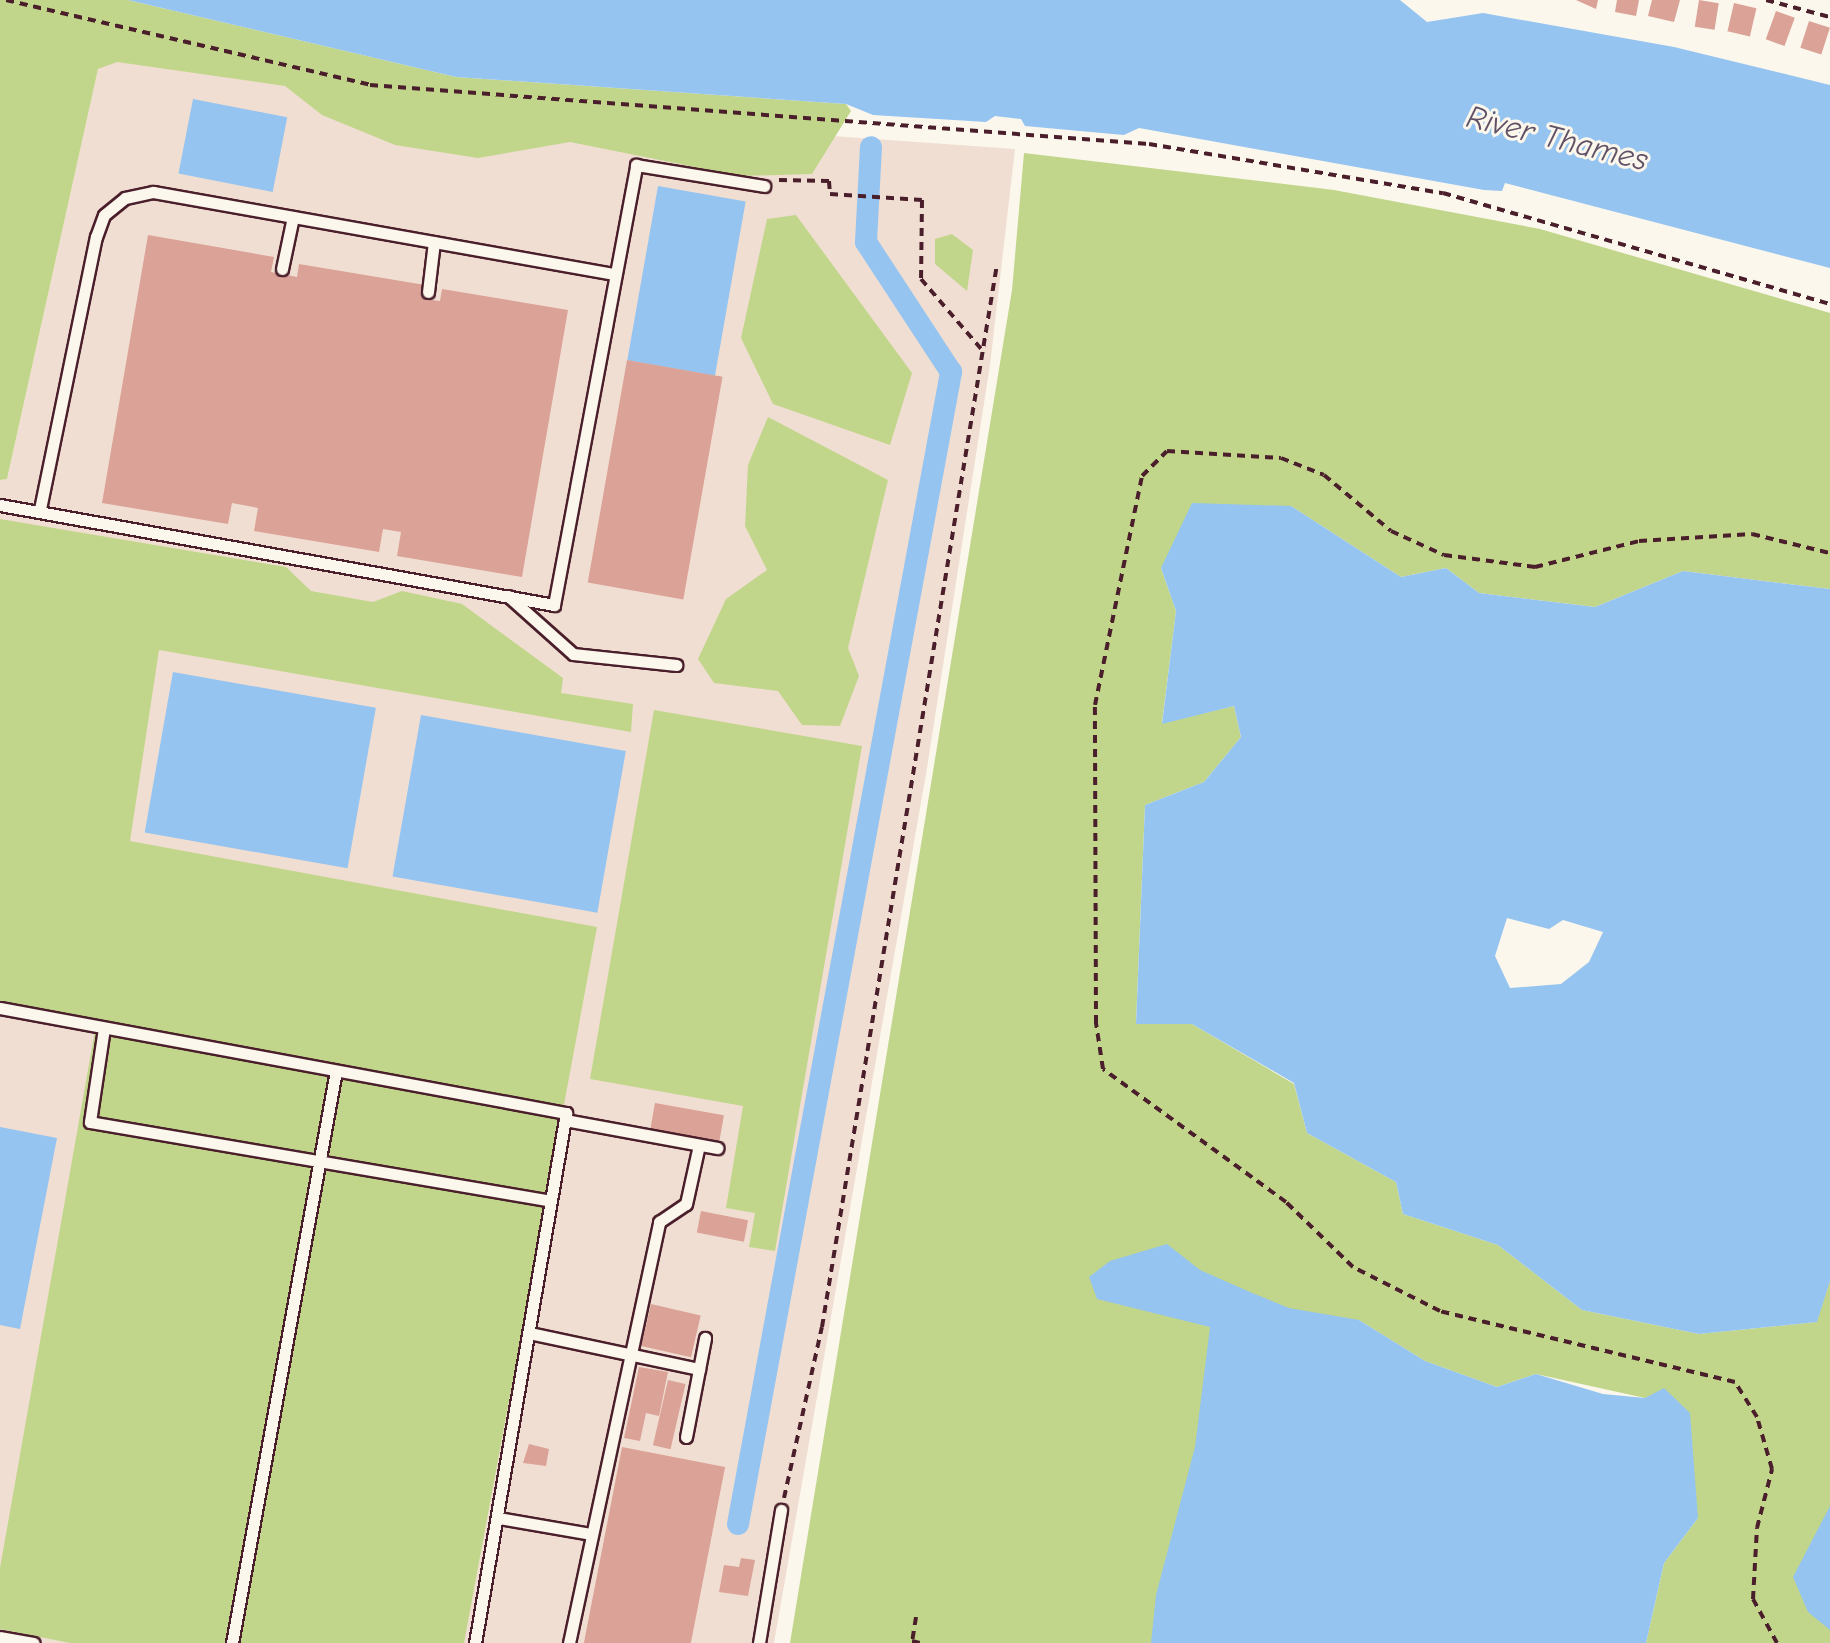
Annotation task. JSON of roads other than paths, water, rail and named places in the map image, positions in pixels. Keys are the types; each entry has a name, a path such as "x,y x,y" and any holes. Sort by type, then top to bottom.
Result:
{"lane":[{"path":"0,505 40,509 554,605 612,274 636,165 764,186"},
{"path":"40,509 104,215 125,198 153,192 612,274"},
{"path":"282,269 293,217"},
{"path":"428,292 434,242"},
{"path":"508,596 573,654 676,665"},
{"path":"0,1008 566,1113 547,1200 534,1334 475,1643"},
{"path":"104,1028 90,1122 547,1200"},
{"path":"232,1643 336,1071"},
{"path":"565,1120 717,1148"},
{"path":"569,1643 659,1222 686,1204 699,1145"},
{"path":"534,1334 699,1369"},
{"path":"686,1437 705,1338"},
{"path":"759,1643 781,1510"},
{"path":"499,1518 591,1534"},
{"path":"0,1637 33,1643"}],"water":[{"name":"River Thames","path":"128,0 1400,0 1427,22 1483,13 1674,47 1830,85 1830,268 1505,183 1502,191 1484,190 1139,128 1124,135 1025,126 1021,119 995,116 986,122 873,115 846,104 456,77"},
{"path":"193,99 287,117 273,192 178,174"},
{"path":"658,186 746,201 715,376 627,360"},
{"path":"1192,503 1291,506 1401,577 1446,568 1479,593 1595,607 1683,571 1830,589 1830,1281 1817,1322 1699,1334 1582,1310 1498,1245 1403,1214 1396,1182 1307,1133 1294,1083 1192,1024 1136,1024 1145,805 1204,782 1241,737 1234,706 1162,724 1176,611 1161,568","holes":["1507,918 1549,929 1563,920 1603,932 1589,962 1561,984 1510,988 1495,956"]},
{"path":"173,672 376,708 348,868 145,833"},
{"path":"421,715 626,751 597,913 393,877"},
{"path":"0,1127 57,1138 20,1329 0,1325"},
{"path":"1167,1244 1200,1270 1250,1292 1289,1308 1359,1320 1425,1361 1497,1387 1536,1374 1603,1394 1645,1398 1664,1388 1690,1413 1698,1518 1664,1563 1646,1643 1151,1643 1156,1595 1195,1447 1210,1327 1097,1299 1089,1277 1110,1261"},
{"path":"1830,1506 1830,1630 1808,1612 1793,1577"}],"waterway":[{"path":"738,1524 951,372 866,242 871,147"}]}
